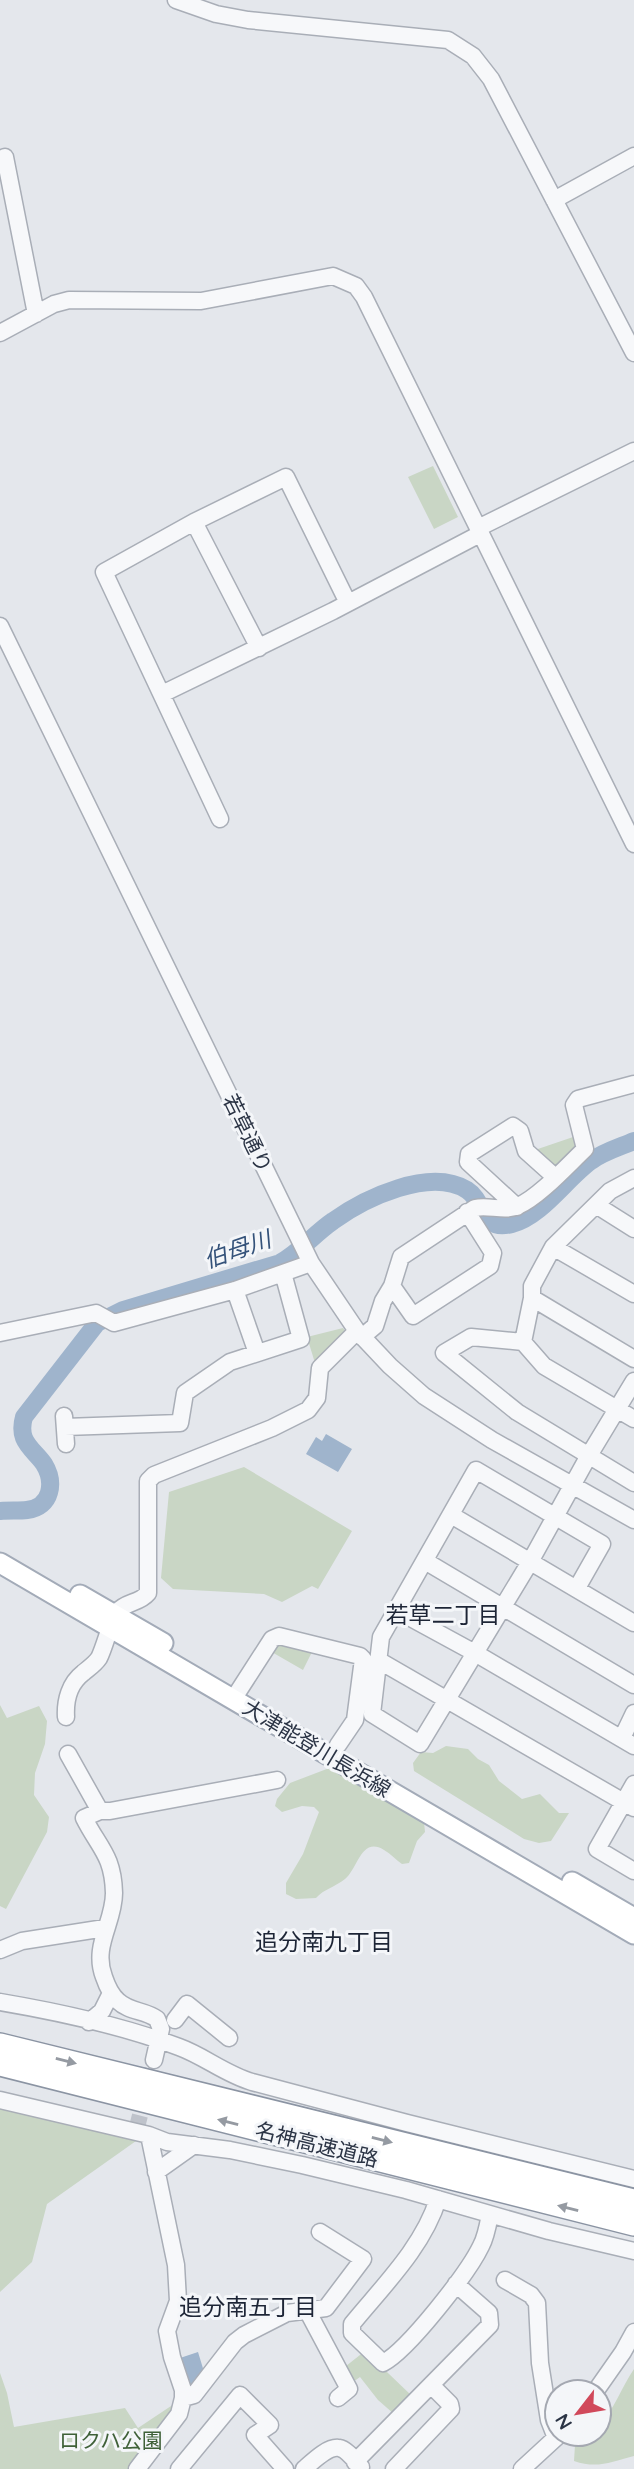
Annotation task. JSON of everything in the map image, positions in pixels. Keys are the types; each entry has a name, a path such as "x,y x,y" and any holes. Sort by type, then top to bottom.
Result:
{"highway":[{"name":"名神高速道路","path":"0,2045 634,2201"},
{"name":"名神高速道路","path":"0,2064 634,2224"}],"main road":[{"name":"大津能登川長浜線","path":"0,1549 113,1622"},
{"name":"大津能登川長浜線","path":"0,1563 113,1622 237,1693 634,1934"},
{"name":"大津能登川長浜線","path":"237,1693 338,1745 634,1918"}],"street":[{"path":"176,0 216,14 247,20 448,40 472,56 483,66 634,353"},
{"path":"554,200 634,156"},
{"path":"0,159 5,157 36,314"},
{"path":"0,333 54,304 69,300 201,302 334,275 356,286 364,297 634,844"},
{"path":"162,694 348,603 634,451"},
{"path":"220,819 104,572 194,522 286,477 348,603"},
{"path":"194,522 259,648"},
{"name":"若草通り","path":"0,626 306,1252 359,1334 424,1396 492,1440 634,1520"},
{"path":"66,1717 65,1702 72,1686 79,1675 97,1662 113,1622 124,1605 142,1600 148,1593 147,1500 148,1482 153,1475 272,1428 309,1410 317,1398 320,1368 359,1334 375,1326 401,1257 476,1209 517,1207 585,1149 573,1105 578,1099 634,1084"},
{"path":"517,1207 467,1162 469,1154 513,1126 520,1131 526,1152 555,1177"},
{"path":"523,1342 532,1286 553,1247 610,1191 634,1178"},
{"path":"596,1205 634,1229"},
{"path":"392,1286 413,1317 490,1266 493,1254 476,1209"},
{"path":"553,1247 634,1294"},
{"path":"0,1334 96,1313 114,1323 235,1290 283,1273 306,1252"},
{"path":"65,1429 180,1423 185,1393 230,1362 302,1337 283,1273"},
{"path":"235,1290 257,1353"},
{"path":"532,1298 634,1359"},
{"path":"634,1419 544,1366 523,1342 471,1337 444,1353 517,1412 634,1483"},
{"path":"577,1588 602,1544 555,1517 476,1470 381,1637 372,1714 420,1744 530,1562 555,1517 575,1485 588,1457 634,1381"},
{"path":"451,1514 634,1623"},
{"path":"425,1561 634,1685"},
{"path":"396,1610 628,1742 634,1713"},
{"path":"237,1693 272,1639 279,1636 360,1656 363,1660 355,1720 338,1745"},
{"path":"378,1660 629,1805"},
{"path":"68,1754 100,1811"},
{"path":"154,2060 161,2029 157,2018 125,2007 111,1993 99,1961 113,1900 110,1864 107,1853 84,1818 100,1811 277,1780"},
{"path":"634,1784 629,1805 597,1849 634,1871"},
{"path":"0,1950 22,1941 105,1928"},
{"path":"89,2022 103,2011 111,1993"},
{"path":"0,2002 159,2041 193,2053 237,2078 251,2082 634,2179"},
{"path":"175,2020 187,2004 229,2038"},
{"path":"0,2100 149,2135 167,2142 230,2150 302,2165 634,2251"},
{"path":"137,2469 179,2414 183,2398 167,2331 178,2301 176,2265 149,2135"},
{"path":"156,2172 194,2145"},
{"path":"438,2199 432,2219 411,2250 352,2324 352,2333 383,2363 418,2331 456,2284 482,2245 490,2214"},
{"path":"183,2398 194,2395 234,2342 244,2335 287,2313 326,2308 363,2259 320,2232"},
{"path":"505,2280 531,2295 537,2303 543,2381"},
{"path":"304,2469 316,2458 337,2447 342,2448 359,2465 490,2325 489,2313 456,2284"},
{"path":"308,2312 349,2389 338,2398"},
{"path":"605,2378 634,2332"},
{"path":"394,2469 451,2409 450,2404 431,2385"},
{"path":"179,2469 240,2395 270,2425 256,2435 285,2469"},
{"path":"522,2469 545,2448"}],"green space":[{"path":"433,466 458,517 434,529 408,477"},
{"path":"576,1136 575,1150 559,1167 550,1167 532,1151"},
{"path":"343,1328 346,1332 315,1363 307,1337"},
{"path":"244,1467 352,1531 318,1589 312,1586 282,1602 264,1594 173,1589 161,1578 169,1492"},
{"path":"276,1642 314,1648 303,1670 270,1651"},
{"path":"0,1705 7,1718 39,1706 47,1721 45,1744 35,1773 34,1795 49,1817 47,1832 6,1909 0,1906"},
{"path":"446,1746 468,1749 489,1765 499,1781 522,1799 540,1794 559,1813 569,1813 551,1841 539,1843 524,1839 414,1771 413,1763 421,1752 433,1753"},
{"path":"332,1767 424,1822 425,1832 417,1841 409,1863 402,1864 384,1850 370,1847 341,1882 316,1898 296,1899 286,1894 286,1883 303,1854 319,1812 314,1807 302,1806 282,1812 275,1806 277,1799 290,1783"},
{"path":"0,2105 136,2141 47,2204 32,2262 0,2292"},
{"path":"365,2351 412,2396 394,2414 378,2400 360,2377 353,2382 341,2370"},
{"path":"634,2369 634,2456 597,2465 574,2461 575,2448 613,2448 613,2406"},
{"name":"ロクハ公園","path":"0,2373 14,2427 125,2408 138,2428 174,2404 171,2415 129,2469 0,2469"}],"water":[{"path":"326,1434 352,1449 338,1472 306,1454 316,1437 322,1441"},
{"path":"198,2352 205,2375 190,2390 177,2359"}],"waterway":[{"name":"伯母川","path":"0,1511 35,1508 46,1499 50,1478 44,1464 24,1438 24,1417 97,1323 123,1310 280,1263 346,1212 398,1188 435,1182 452,1184 473,1195 488,1220 494,1224 512,1224 533,1214 591,1161 634,1141"}],"tunnel":[{"path":"136,2131 154,2060"}],"district":[{"name":"若草二丁目","path":"443,1614"},
{"name":"追分南九丁目","path":"324,1941"},
{"name":"追分南五丁目","path":"248,2306"}]}
